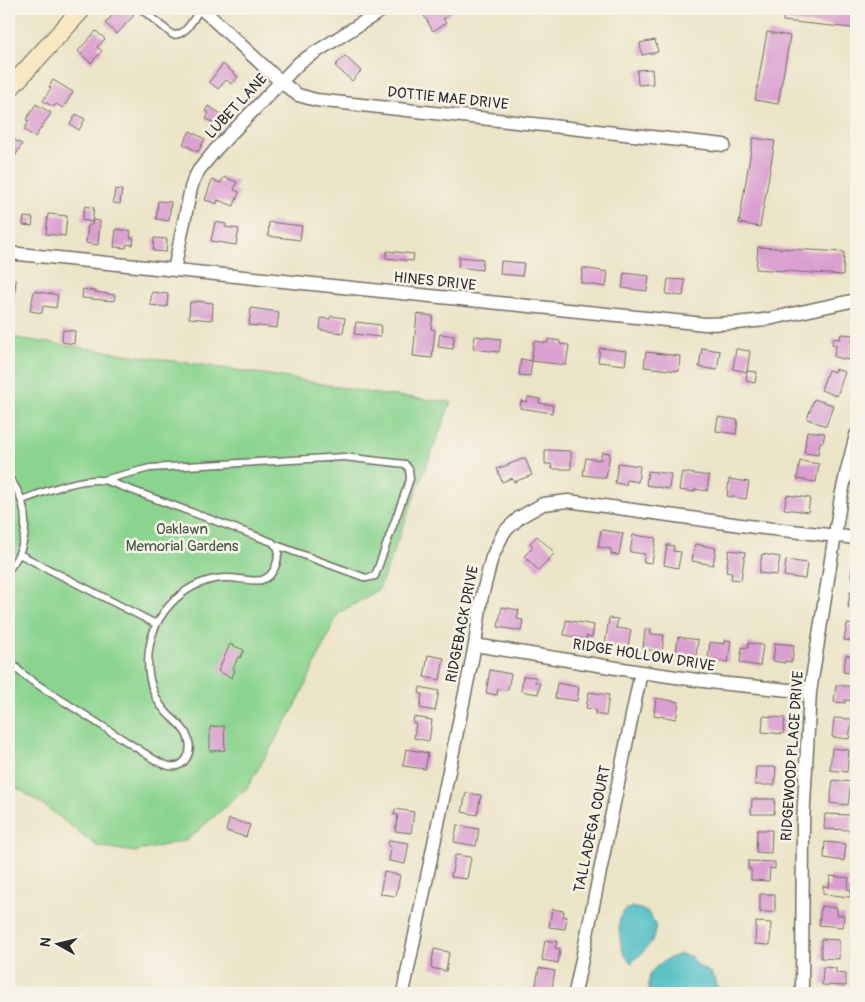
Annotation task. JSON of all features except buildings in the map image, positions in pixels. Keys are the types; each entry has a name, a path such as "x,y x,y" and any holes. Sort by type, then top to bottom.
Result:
{"main road":[{"path":"13,81 82,9"}],"street":[{"name":"DOTTIE MAE DRIVE","path":"201,9 281,82 298,95 316,100 724,144"},
{"name":"LUBET LANE","path":"174,270 191,188 199,170 217,148 300,62 384,9"},
{"name":"HINES DRIVE","path":"9,253 705,324 764,320 856,300"},
{"name":"RIDGEWOOD PLACE DRIVE","path":"802,993 803,823 810,692 846,470 856,435"},
{"name":"RIDGEBACK DRIVE","path":"403,993 475,645 481,600 492,557 504,532 520,517 543,504 568,500 746,526 856,538"},
{"name":"RIDGE HOLLOW DRIVE","path":"475,645 718,683 810,692"},
{"name":"TALLADEGA COURT","path":"575,993 641,672"}],"lane":[{"path":"141,9 173,35 186,30 201,9"},
{"path":"22,500 76,483 102,480 150,468 344,456 405,464 410,469 410,480 375,576 366,578 102,480"},
{"path":"9,478 22,500 25,529 19,554 9,568"},
{"path":"9,659 19,671 32,681 146,754 161,763 177,766 186,760 189,755 190,745 187,734 162,708 151,685 148,670 148,651 156,624 177,597 200,584 217,578 256,580 266,578 278,562 279,553 276,545"},
{"path":"19,554 156,624"}],"green space":[{"name":"Oaklawn Memorial Gardens","path":"9,337 277,376 377,394 451,402 379,589 338,614 297,703 247,788 187,840 134,852 97,846 45,806 9,783"}],"water":[{"path":"632,907 648,913 655,924 655,931 654,937 646,949 631,963 623,950 619,922 623,913"},
{"path":"681,954 692,957 698,966 711,973 719,988 725,993 650,993 649,983 652,971 666,960"}]}
